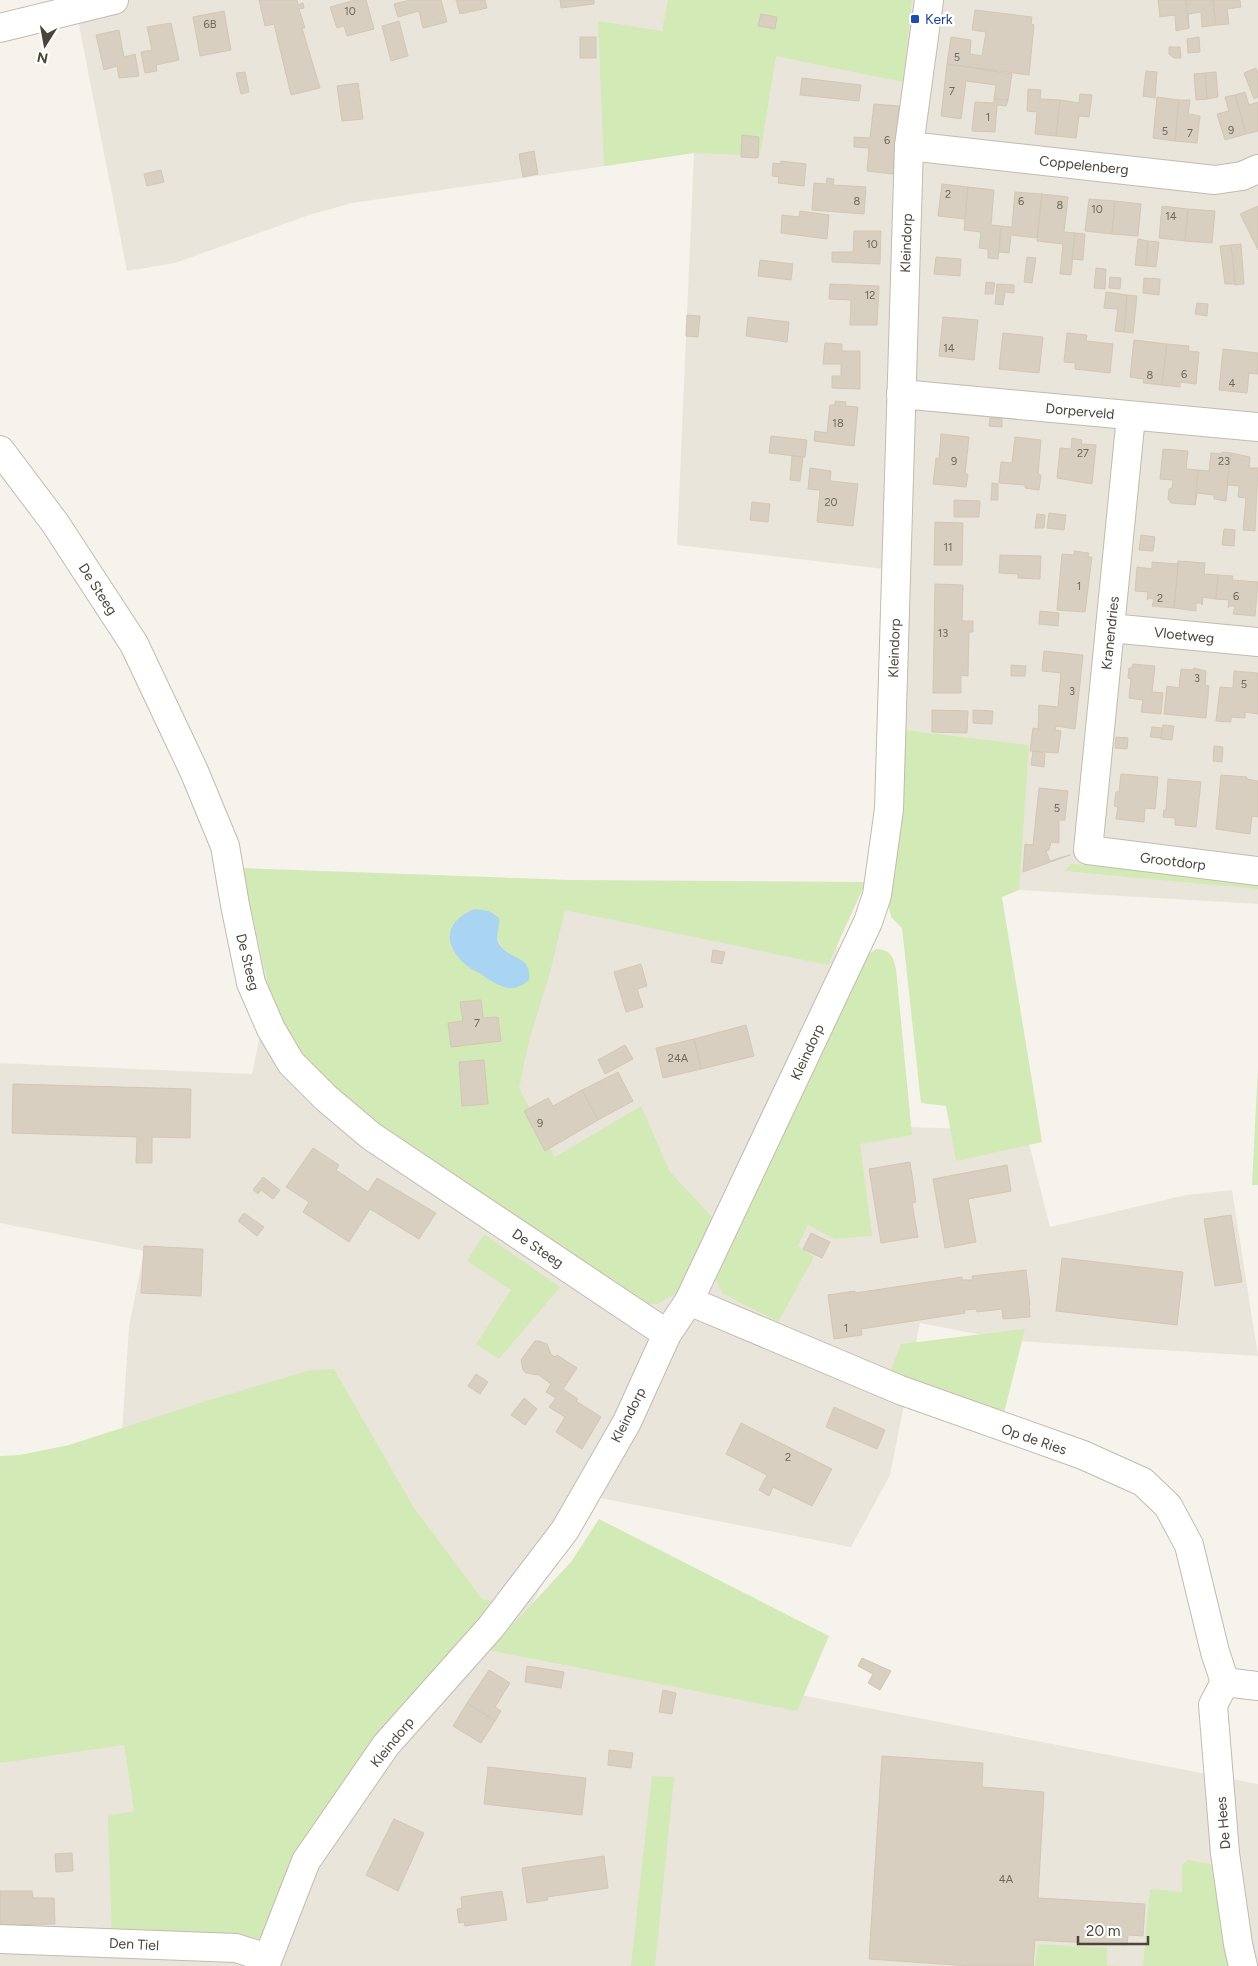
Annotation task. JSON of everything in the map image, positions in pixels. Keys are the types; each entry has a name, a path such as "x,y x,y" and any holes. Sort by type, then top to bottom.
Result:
{"street":[{"path":"0,28 114,0"},
{"name":"Kleindorp","path":"266,1962 306,1861 386,1745 491,1628 565,1530 627,1422 667,1334 689,1301 868,922 877,895 889,809 909,146 929,0"},
{"name":"Coppelenberg","path":"909,146 1215,180 1242,176 1258,169"},
{"name":"Dorperveld","path":"901,394 1258,427"},
{"name":"Kranendries","path":"1088,850 1131,416"},
{"name":"De Steeg","path":"0,450 56,523 138,653 194,771 224,846 252,983 271,1029 291,1063 326,1098 371,1136 667,1334"},
{"name":"Vloetweg","path":"1110,628 1258,642"},
{"name":"Grootdorp","path":"1088,850 1258,871"},
{"name":"Op de Ries","path":"689,1301 900,1390 1082,1455 1142,1482 1168,1506 1189,1545 1215,1652 1225,1682"},
{"path":"1225,1682 1258,1686"},
{"name":"De Hees","path":"1225,1682 1213,1705 1225,1853 1243,1966"},
{"name":"Den Tiel","path":"0,1939 236,1948 266,1962"}],"shaded area":[{"path":"72,0 1258,0 1258,904 1019,890 1024,748 904,730 884,569 677,545 694,153 352,203 309,215 175,263 127,271 79,25"},
{"path":"218,870 266,879 780,900 843,952 761,1122 1026,1131 1050,1227 1186,1195 1232,1190 1258,1356 1014,1341 920,1323 890,1475 851,1547 590,1496 513,1639 1258,1784 1258,1966 0,1966 0,1701 103,1717 129,1327 144,1251 0,1223 0,1063 252,1074 260,1036"}],"green space":[{"path":"668,0 912,0 903,82 776,56 760,156 694,153 604,166 598,21 662,31"},
{"path":"904,730 1029,745 1019,890 1002,897 1042,1142 956,1161 946,1106 921,1103 902,928 891,917 887,898"},
{"path":"1071,864 1258,881 1258,889 1065,871"},
{"path":"242,868 572,880 866,882 828,965 565,910 551,969 529,1041 519,1088 555,1157 641,1106 670,1172 716,1221 678,1292 658,1304 645,1304 387,1130 319,1077 292,1042 274,1010","holes":["500,923 496,936 504,951 497,984 465,964 451,947"]},
{"path":"876,949 890,954 896,969 912,1135 860,1144 872,1236 834,1239 808,1225 798,1246 814,1257 778,1322 722,1293 715,1278 717,1268 866,956"},
{"path":"1258,1067 1258,1185 1252,1185"},
{"path":"484,1234 560,1287 499,1359 476,1344 511,1290 467,1261"},
{"path":"1025,1329 1004,1413 890,1372 901,1344"},
{"path":"334,1369 414,1508 482,1599 492,1601 503,1596 387,1727 344,1780 312,1833 267,1936 239,1943 112,1940 108,1816 134,1811 124,1745 0,1763 0,1456 20,1455 69,1445 311,1370"},
{"path":"599,1519 829,1636 797,1711 489,1650 571,1562"},
{"path":"652,1776 674,1777 655,1966 631,1966"},
{"path":"1188,1860 1215,1865 1239,1966 1143,1966 1150,1889 1182,1892 1182,1865"},
{"path":"1038,1944 1107,1948 1107,1965 1121,1966 1035,1966"}],"water":[{"path":"475,909 489,911 499,918 497,934 499,944 508,953 527,966 529,980 524,984 514,988 501,986 468,967 457,956 452,948 450,933 458,919"}],"building":[{"path":"259,0 297,0 298,5 303,3 304,8 299,9 305,28 302,28 320,88 291,95 274,24 265,26"},
{"path":"355,0 366,0 374,29 347,36 344,26 337,28 330,7"},
{"path":"410,0 441,0 447,22 423,28 419,11 398,17 394,4"},
{"path":"456,0 485,0 487,8 460,14"},
{"path":"560,0 594,0 594,4 561,8"},
{"path":"1158,0 1186,0 1189,28 1176,31 1175,15 1160,17"},
{"path":"1186,0 1213,0 1216,25 1202,27 1201,12 1188,14 1189,28"},
{"path":"1213,0 1240,0 1241,7 1227,9 1229,24 1216,25"},
{"path":"975,10 1032,17 1031,24 1034,25 1029,75 947,64 951,37 971,40 970,54 982,56 986,32 972,30"},
{"path":"224,11 231,50 200,56 193,17"},
{"path":"761,14 777,17 775,29 758,26"},
{"path":"399,21 408,56 391,61 382,26"},
{"path":"171,23 179,60 156,65 157,71 145,73 141,52 152,50 147,27"},
{"path":"119,30 124,57 135,54 139,76 119,78 117,66 104,70 96,35"},
{"path":"580,37 596,37 596,58 580,58"},
{"path":"1199,37 1200,52 1188,53 1187,39"},
{"path":"1169,47 1180,47 1181,58 1174,58 1169,54"},
{"path":"947,64 1012,74 1008,100 994,99 996,85 966,81 961,119 941,116"},
{"path":"1256,68 1258,74 1258,97 1254,99 1244,73"},
{"path":"1146,71 1157,72 1155,98 1143,96"},
{"path":"245,72 249,92 241,94 236,73"},
{"path":"1216,72 1218,97 1207,99 1205,73"},
{"path":"1205,73 1207,99 1196,100 1194,74"},
{"path":"802,78 861,85 859,101 800,95"},
{"path":"358,83 363,119 342,121 337,86"},
{"path":"1028,89 1041,90 1040,99 1060,100 1056,136 1035,134 1037,112 1027,111"},
{"path":"1245,92 1249,105 1258,102 1258,131 1246,134 1235,95"},
{"path":"1080,94 1092,95 1089,117 1079,116 1076,138 1056,136 1060,100 1079,103"},
{"path":"1235,95 1246,134 1225,140 1217,114 1229,111 1225,97"},
{"path":"1157,97 1179,100 1175,141 1153,138"},
{"path":"994,99 1008,100 1006,106 997,105 995,132 972,131 975,102 994,103"},
{"path":"1179,100 1190,100 1188,114 1200,116 1197,143 1175,141"},
{"path":"874,104 899,106 893,174 867,171 869,148 854,147 854,137 870,138"},
{"path":"742,135 759,137 758,158 741,157"},
{"path":"534,151 538,174 523,177 519,154"},
{"path":"781,161 806,164 804,186 778,183 779,177 772,176 773,163 780,164"},
{"path":"161,170 164,182 147,186 144,174"},
{"path":"827,178 834,179 833,185 866,187 864,214 812,210 814,183 826,184"},
{"path":"942,184 968,187 965,219 938,216"},
{"path":"968,187 994,190 991,225 1001,226 998,259 988,258 988,249 979,248 981,232 964,230"},
{"path":"1015,192 1042,194 1037,238 1011,235 1009,253 999,252 1001,226 1012,227"},
{"path":"1042,194 1068,197 1064,232 1075,233 1071,275 1060,274 1063,244 1037,241"},
{"path":"1089,199 1115,201 1112,234 1085,231"},
{"path":"1115,201 1141,204 1138,236 1112,234"},
{"path":"1162,206 1188,209 1185,241 1159,238"},
{"path":"1258,206 1258,250 1240,214"},
{"path":"1188,209 1215,211 1212,243 1185,241"},
{"path":"800,211 829,215 827,239 781,233 782,215 799,217"},
{"path":"854,231 881,231 880,264 832,262 832,252 853,252"},
{"path":"1075,233 1085,234 1083,260 1072,259"},
{"path":"1138,239 1148,241 1146,266 1135,265"},
{"path":"1148,241 1159,242 1156,267 1146,266"},
{"path":"1241,244 1244,284 1235,285 1231,245"},
{"path":"1231,245 1235,284 1225,284 1220,246"},
{"path":"936,257 961,259 960,276 934,274"},
{"path":"1027,257 1036,258 1032,283 1024,282"},
{"path":"760,260 793,264 791,280 758,276"},
{"path":"1096,268 1106,269 1105,289 1094,288"},
{"path":"1110,277 1121,278 1120,289 1109,288"},
{"path":"1144,278 1160,279 1159,295 1143,293"},
{"path":"986,282 995,283 993,294 985,294"},
{"path":"830,284 879,286 877,325 850,325 851,300 829,299"},
{"path":"997,284 1014,285 1014,293 1005,292 1003,305 995,304"},
{"path":"1106,292 1127,295 1124,332 1115,331 1118,309 1104,308"},
{"path":"1127,295 1137,296 1133,333 1124,332"},
{"path":"1197,303 1208,304 1207,316 1195,314"},
{"path":"687,315 700,316 698,337 686,336"},
{"path":"748,317 789,322 787,342 746,336"},
{"path":"943,317 978,320 974,360 939,356"},
{"path":"1003,333 1043,337 1039,373 999,369"},
{"path":"1067,333 1087,335 1086,341 1113,344 1110,373 1075,369 1075,363 1064,362"},
{"path":"1134,340 1167,344 1162,385 1143,383 1144,379 1130,377"},
{"path":"825,343 842,344 842,351 860,351 860,389 832,388 832,376 841,376 841,364 823,364"},
{"path":"1167,344 1189,346 1188,351 1199,352 1196,384 1180,382 1180,387 1162,385"},
{"path":"1223,349 1258,353 1258,374 1249,373 1247,393 1219,390"},
{"path":"835,401 846,402 845,406 858,407 854,446 814,441 815,431 827,433 830,405 835,405"},
{"path":"990,418 1002,419 1002,427 989,426"},
{"path":"941,434 969,437 965,474 968,474 966,487 933,484 936,458 939,459"},
{"path":"771,436 807,440 805,457 769,453"},
{"path":"1015,437 1041,440 1038,474 1041,475 1039,490 1025,488 1025,485 999,483 1001,462 1012,463"},
{"path":"1072,438 1082,440 1081,444 1096,445 1092,484 1057,478 1060,448 1071,449"},
{"path":"1163,449 1188,451 1186,469 1198,470 1195,505 1171,503 1168,499 1169,489 1172,488 1173,480 1160,479"},
{"path":"1222,452 1231,453 1226,501 1214,499 1214,495 1197,493 1195,505 1198,470 1209,471 1211,453 1222,454"},
{"path":"1231,453 1250,457 1249,468 1258,468 1255,531 1243,530 1246,498 1238,497 1239,486 1227,485"},
{"path":"792,456 803,457 800,481 790,480"},
{"path":"810,468 831,471 830,481 858,484 853,526 817,522 820,490 808,489"},
{"path":"992,483 998,484 998,500 991,500"},
{"path":"954,500 980,501 979,517 954,517"},
{"path":"752,502 770,504 768,522 750,520"},
{"path":"1049,513 1066,515 1064,530 1047,528"},
{"path":"1037,514 1045,515 1044,528 1035,528"},
{"path":"935,522 963,523 962,565 934,565"},
{"path":"1224,529 1235,530 1234,546 1222,545"},
{"path":"1141,535 1155,537 1153,551 1139,550"},
{"path":"1074,551 1089,553 1088,557 1092,557 1085,612 1057,610 1062,554 1074,555"},
{"path":"1000,555 1041,556 1040,579 1018,578 1018,574 999,573"},
{"path":"1178,561 1205,563 1204,574 1218,575 1216,599 1203,597 1202,605 1201,603 1196,603 1196,611 1174,608"},
{"path":"1152,562 1178,564 1174,608 1152,606 1154,599 1149,598 1147,600 1148,592 1135,591 1137,567 1152,569"},
{"path":"1218,575 1233,576 1232,580 1258,582 1255,616 1233,614 1235,606 1228,608 1229,600 1216,599"},
{"path":"935,584 963,585 962,621 973,621 973,632 969,632 968,676 961,675 961,693 933,693"},
{"path":"1040,611 1059,613 1058,626 1039,624"},
{"path":"1044,651 1083,655 1075,729 1056,726 1055,730 1061,731 1058,753 1030,751 1033,728 1038,729 1039,705 1058,707 1061,673 1042,671"},
{"path":"1133,664 1155,666 1152,692 1163,693 1161,714 1141,712 1143,700 1129,698 1131,679 1128,678 1129,668 1132,668"},
{"path":"1011,665 1026,666 1025,676 1011,676"},
{"path":"1194,668 1206,671 1205,685 1209,686 1206,718 1164,714 1167,686 1179,688 1181,669 1192,670"},
{"path":"1234,671 1258,673 1258,714 1245,712 1245,718 1231,717 1231,722 1216,721 1220,687 1233,688"},
{"path":"932,710 968,711 967,733 932,732"},
{"path":"973,710 993,711 992,724 973,723"},
{"path":"1163,725 1174,726 1172,740 1161,739"},
{"path":"1152,727 1162,728 1161,738 1150,737"},
{"path":"1116,737 1128,738 1127,749 1115,748"},
{"path":"1214,746 1223,747 1222,762 1213,761"},
{"path":"1033,751 1045,753 1044,767 1031,765"},
{"path":"1121,774 1158,777 1155,809 1145,808 1144,822 1116,819 1118,807 1114,806 1116,792 1119,792"},
{"path":"1221,775 1247,777 1247,779 1258,781 1258,817 1252,816 1250,834 1216,829"},
{"path":"1168,779 1201,782 1196,827 1175,825 1175,818 1163,817 1164,810 1166,810"},
{"path":"1039,788 1068,791 1065,820 1059,820 1059,843 1051,842 1049,850 1046,851 1050,861 1070,855 1023,872 1025,844 1033,845"},
{"path":"713,950 725,952 722,964 711,962"},
{"path":"641,964 647,986 637,989 643,1007 626,1012 614,972"},
{"path":"481,1000 483,1018 498,1017 501,1041 451,1047 448,1023 463,1021 460,1002"},
{"path":"746,1025 754,1056 701,1069 694,1039"},
{"path":"694,1039 701,1069 663,1078 656,1048"},
{"path":"625,1045 633,1059 605,1074 598,1060"},
{"path":"484,1060 488,1104 462,1106 459,1062"},
{"path":"618,1072 633,1101 598,1120 582,1090"},
{"path":"13,1084 191,1089 190,1138 152,1137 152,1163 136,1163 137,1137 12,1133"},
{"path":"582,1090 598,1120 545,1151 524,1111 548,1098 553,1106"},
{"path":"313,1148 339,1165 336,1170 368,1192 377,1178 436,1213 419,1239 370,1209 349,1242 303,1212 309,1202 286,1187"},
{"path":"910,1162 916,1202 912,1203 918,1237 881,1243 869,1169"},
{"path":"1007,1165 1011,1191 968,1199 976,1242 945,1248 933,1179"},
{"path":"263,1177 280,1190 273,1199 261,1190 258,1194 253,1190"},
{"path":"244,1213 264,1227 257,1236 238,1221"},
{"path":"1231,1215 1242,1282 1215,1286 1204,1219"},
{"path":"811,1233 830,1242 822,1258 803,1249"},
{"path":"144,1246 203,1249 201,1296 141,1293"},
{"path":"1062,1258 1183,1272 1177,1325 1056,1311"},
{"path":"1026,1270 1030,1317 1003,1319 1002,1309 977,1312 976,1309 964,1310 965,1313 861,1329 862,1335 834,1339 828,1295 855,1291 855,1293 962,1277 962,1280 973,1280 972,1276"},
{"path":"535,1341 547,1344 551,1354 555,1357 557,1355 577,1368 563,1389 578,1399 576,1401 601,1417 582,1449 556,1432 565,1417 549,1407 556,1398 546,1392 551,1384 539,1375 526,1373 523,1370 521,1360"},
{"path":"476,1374 488,1382 480,1394 468,1386"},
{"path":"524,1398 537,1409 525,1425 511,1415"},
{"path":"834,1407 885,1430 877,1449 826,1427"},
{"path":"741,1423 832,1469 812,1506 773,1487 769,1496 759,1490 767,1475 726,1454"},
{"path":"862,1658 891,1671 880,1690 868,1683 873,1674 858,1666"},
{"path":"527,1666 564,1672 561,1688 525,1682"},
{"path":"489,1670 510,1683 495,1707 501,1711 495,1721 467,1703"},
{"path":"663,1690 676,1693 672,1714 659,1712"},
{"path":"467,1703 495,1721 481,1743 453,1726"},
{"path":"609,1750 633,1753 631,1768 608,1765"},
{"path":"882,1756 983,1763 982,1787 1044,1792 1038,1898 1145,1904 1143,1936 1128,1935 1127,1945 1035,1940 1033,1966 970,1966 869,1959"},
{"path":"488,1767 586,1778 582,1815 484,1804"},
{"path":"394,1819 424,1833 398,1891 366,1875"},
{"path":"72,1853 73,1871 56,1872 55,1854"},
{"path":"604,1856 608,1888 547,1897 548,1900 527,1903 522,1868"},
{"path":"0,1891 32,1891 33,1898 54,1898 55,1924 0,1925"},
{"path":"502,1891 507,1920 465,1926 464,1922 459,1923 457,1909 462,1908 461,1897"}],"place":[{"name":"Kerk","path":"915,19"}]}
